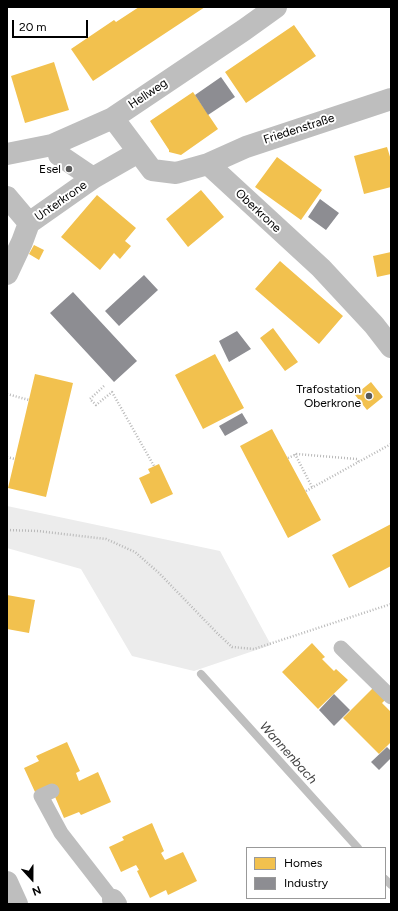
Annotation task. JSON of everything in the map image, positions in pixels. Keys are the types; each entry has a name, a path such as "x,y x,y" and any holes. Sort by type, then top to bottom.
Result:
{"street":[{"name":"Hellweg","path":"7,154 52,145 113,118 276,7"},
{"name":"Friedenstraße","path":"208,164 246,147 391,98"},
{"path":"113,118 152,170 176,173 208,164"},
{"name":"Unterkrone","path":"59,155 93,178"},
{"name":"Unterkrone","path":"7,274 29,223 93,178 128,158"},
{"name":"Oberkrone","path":"208,164 320,268 374,325 391,347"},
{"name":"Unterkrone","path":"7,198 29,223"},
{"path":"7,882 17,904"}],"lane":[{"path":"341,648 391,697"},
{"path":"52,791 41,796 61,833 114,902"}],"path":[{"path":"104,386 90,399 96,405 112,392 154,466"},
{"path":"7,394 29,400"},
{"path":"306,491 391,444"},
{"path":"295,454 312,487"},
{"path":"288,458 297,454 357,459 359,462"},
{"path":"7,457 15,459"},
{"path":"7,530 38,531 106,539 135,552 159,573 232,647 254,649 391,604"}],"shaded area":[{"path":"7,506 220,551 271,645 194,671 132,656 81,569 7,548"}],"building: Homes":[{"path":"139,7 205,7 93,81 71,49 114,20 116,22"},
{"path":"294,25 316,56 246,103 225,72"},
{"path":"54,62 69,110 25,123 11,76"},
{"path":"193,92 218,129 181,155 169,152 150,121"},
{"path":"387,147 391,160 391,187 364,194 354,156"},
{"path":"277,157 322,190 301,220 255,187"},
{"path":"201,190 224,217 188,247 166,219"},
{"path":"97,195 136,228 125,241 131,246 120,259 114,253 100,270 61,237"},
{"path":"34,245 44,250 39,260 29,254"},
{"path":"391,252 391,274 377,277 373,256"},
{"path":"280,261 343,316 319,344 255,289"},
{"path":"273,328 298,362 285,371 260,338"},
{"path":"215,354 244,408 203,429 175,375"},
{"path":"35,374 73,383 46,497 8,488"},
{"name":"Trafostation Oberkrone","path":"371,382 383,397 367,410 355,395"},
{"path":"272,429 321,520 288,538 240,446"},
{"path":"159,464 173,494 151,504 139,478 150,473 148,469"},
{"path":"391,524 391,566 349,588 332,555"},
{"path":"7,595 35,600 29,633 7,629"},
{"path":"312,643 325,657 322,659 334,671 336,669 348,680 318,709 282,672"},
{"path":"373,688 385,700 382,703 391,712 391,742 379,754 343,718"},
{"path":"67,742 80,771 76,773 79,781 98,772 111,802 81,815 79,812 64,818 50,785 35,792 24,768 39,761 36,756"},
{"path":"152,823 164,851 161,853 165,860 183,852 197,881 168,895 166,890 150,898 137,871 139,870 136,865 121,872 109,847 124,840 122,837"}],"building: Industry":[{"path":"221,77 235,97 208,115 195,95"},
{"path":"320,199 339,213 326,230 308,217"},
{"path":"144,275 158,290 119,326 105,311"},
{"path":"73,292 137,361 114,382 50,313"},
{"path":"237,331 251,349 229,362 219,341"},
{"path":"242,413 248,423 225,436 219,426"},
{"path":"334,694 350,710 334,726 319,710"},
{"path":"387,747 391,751 391,758 379,770 371,762"}],"waterway":[{"name":"Wannenbach","path":"201,674 357,847"},
{"name":"Wannenbach","path":"386,880 391,885"}],"place":[{"name":"Esel","path":"69,169"},
{"name":"Trafostation Oberkrone","path":"369,396"}]}
